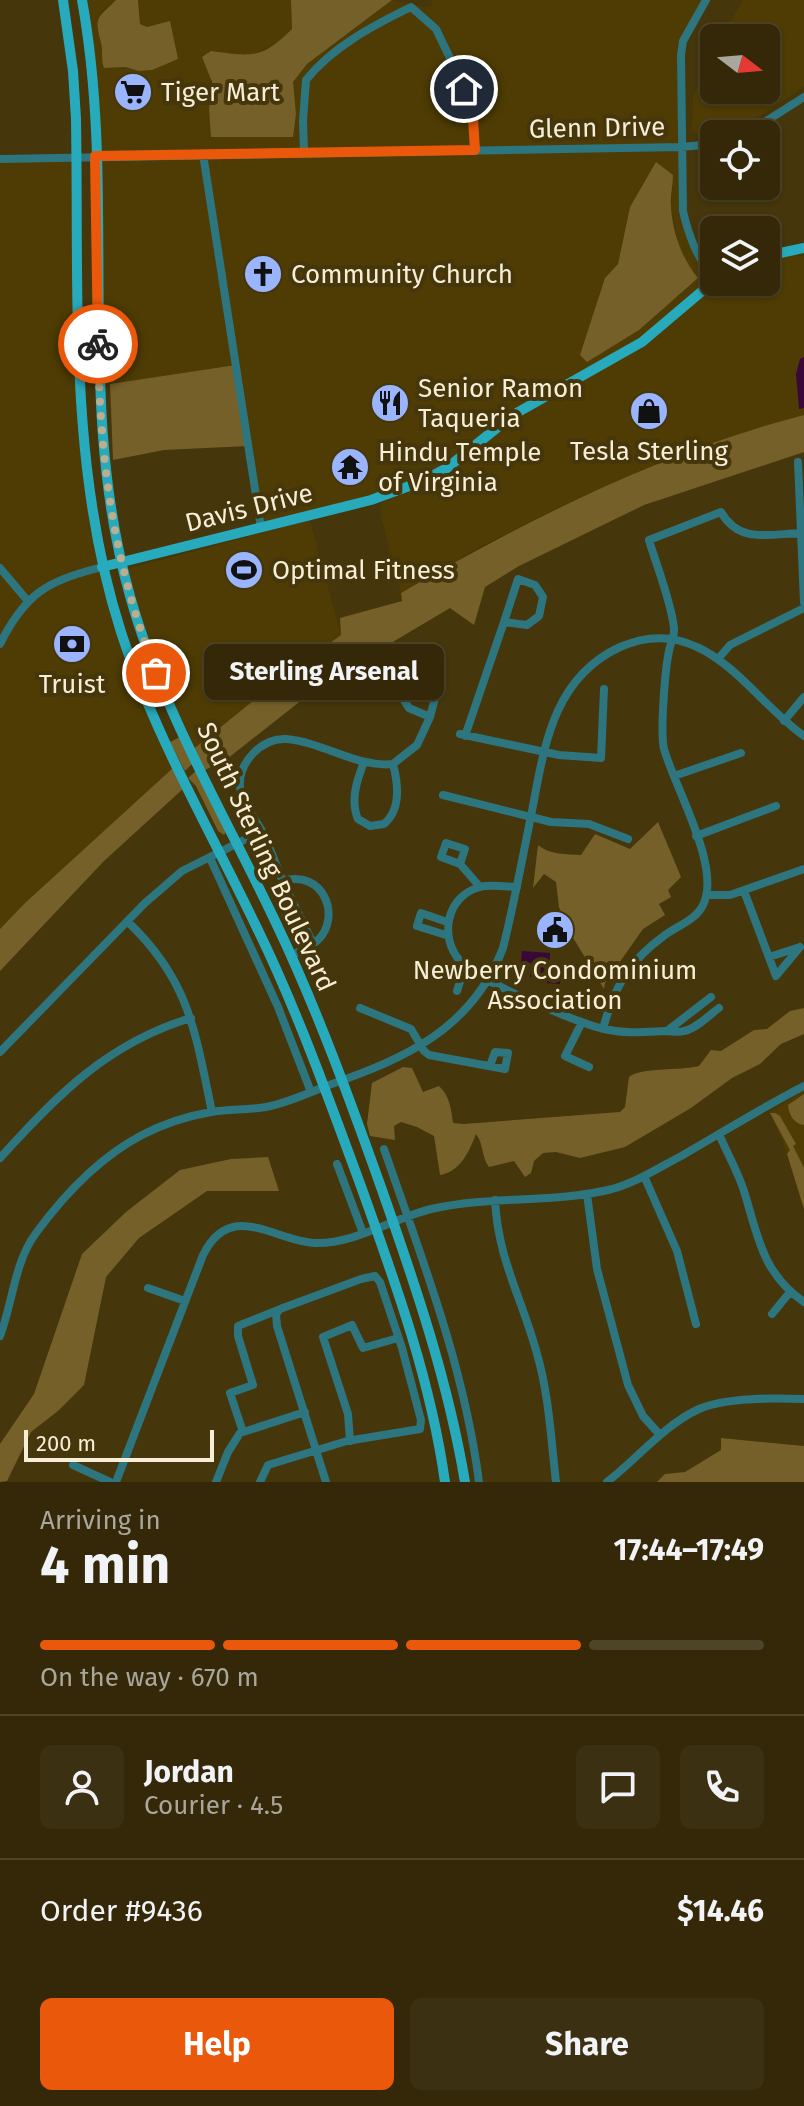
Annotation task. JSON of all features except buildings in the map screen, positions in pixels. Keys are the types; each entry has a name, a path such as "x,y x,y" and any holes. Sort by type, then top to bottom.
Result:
{"main road":[{"name":"South Sterling Boulevard","path":"63,0 73,71 77,156 82,432 102,567 136,675 216,856 293,1008 325,1087 376,1228 424,1376 445,1482"},
{"name":"South Sterling Boulevard","path":"82,0 91,65 95,156 100,427 110,515 121,562 144,641 162,688 291,956 342,1081 438,1356 465,1482"},
{"path":"780,253 804,248"},
{"name":"Davis Drive","path":"102,567 386,496 436,475 513,415 642,342 700,293"}],"street":[{"path":"700,260 688,235 683,211 681,55 683,41 706,0"},
{"path":"304,152 306,80 341,47 411,7 436,29 472,104 475,150"},
{"path":"768,120 804,97"},
{"name":"Glenn Drive","path":"0,159 700,145"},
{"path":"203,154 261,528"},
{"path":"718,659 730,645 804,605 798,462"},
{"path":"603,1029 612,998 626,973 647,949 695,916 707,895 705,866 663,742 669,651 675,630 649,540 721,512 728,525 748,534 801,533"},
{"name":"Davis Drive","path":"0,644 10,623 27,600 61,579 102,567"},
{"path":"0,568 27,600"},
{"path":"504,622 524,626 537,619 544,601 538,587 518,579 462,735 542,752 601,758 604,689"},
{"path":"0,1336 21,1261 29,1244 83,1179 109,1156 142,1135 212,1112 268,1106 342,1081 398,1059 448,1027 489,980 503,948 542,752 555,711 572,684 597,660 624,645 649,638 672,639 693,645 718,659 804,736"},
{"path":"313,943 262,831 243,799 240,784 247,760 267,744 287,739 322,746 364,762 393,764 411,753 430,717 442,672 436,665 422,661 414,664 407,675 402,697 409,708 430,717"},
{"path":"784,721 804,697"},
{"path":"674,776 741,753"},
{"path":"364,762 355,790 354,809 360,822 370,826 384,824 392,814 397,790 393,764"},
{"path":"443,795 530,818 589,824 628,839"},
{"path":"696,836 776,806"},
{"path":"0,1052 182,871 262,831"},
{"path":"216,856 311,1092"},
{"path":"460,864 480,887"},
{"path":"707,895 730,895 804,869"},
{"path":"283,881 309,881 317,886 324,895 327,909 321,936 291,956"},
{"path":"517,887 480,887 458,902 447,922 446,935 454,954 465,966 489,980 603,1029 641,1034 688,1030 719,1008"},
{"path":"744,891 776,976 802,946"},
{"path":"446,935 417,926 421,913 447,922"},
{"path":"128,922 168,966 191,1018 199,1042 212,1112"},
{"path":"769,957 802,946"},
{"path":"457,991 465,966"},
{"path":"667,1031 711,997"},
{"path":"360,1008 411,1029 429,1055 490,1066"},
{"path":"0,1158 59,1096 96,1064 144,1035 191,1018"},
{"path":"582,1022 565,1056 589,1067"},
{"path":"116,1482 205,1250 214,1238 227,1229 258,1227 316,1243 331,1242 436,1208 495,1200 587,1194 614,1188 644,1176 804,1086"},
{"path":"719,1134 743,1188 761,1250 774,1273 790,1292 804,1302"},
{"path":"384,1149 445,1323 469,1418 479,1482"},
{"path":"337,1164 363,1233"},
{"path":"644,1176 677,1251 696,1324"},
{"path":"587,1194 597,1269 628,1385 643,1416 660,1435"},
{"path":"495,1200 498,1239 537,1353 556,1482"},
{"path":"243,1432 230,1393 253,1385 238,1336 238,1326 371,1275 377,1278 398,1338 421,1420 420,1429 350,1441 268,1465 260,1482"},
{"path":"148,1288 185,1301"},
{"path":"772,1314 790,1292"},
{"path":"279,1310 277,1326 326,1482"},
{"path":"350,1441 348,1414 323,1337 352,1325 363,1348 398,1338"},
{"path":"607,1482 660,1435 710,1405 804,1399"},
{"path":"216,1482 234,1440 243,1432 305,1412"},
{"path":"73,1465 110,1482"}],"shaded area":[{"path":"82,0 116,0 102,11 97,21 104,68 125,67 139,71 159,66 155,24 147,27 140,24 138,0 291,0 292,29 280,41 252,56 211,51 209,109 212,137 293,137 296,114 292,82 307,64 392,0 423,7 433,6 430,0 706,0 683,41 683,211 700,249 700,293 653,335 530,404 423,481 261,528 236,366 98,386 95,156","holes":["657,162 673,182 671,207 678,243 698,278 675,299 605,278 618,264 630,207"]},
{"path":"116,0 138,0 140,24 147,27 170,21 178,59 152,70 104,68 98,23 101,15"},
{"path":"291,0 392,0 307,64 293,82 296,114 293,137 211,137 209,109 212,82 202,57 211,51 255,54 272,46 292,29"},
{"path":"743,0 804,0 804,87 780,103 780,24 729,24"},
{"path":"700,81 700,104 778,104 752,120 700,120 700,134 692,132 693,96"},
{"path":"77,156 82,432 122,635 177,764 0,929 0,159"},
{"path":"656,162 673,175 671,203 674,226 683,253 698,278 639,330 587,362 580,355 605,278 618,264 630,207"},
{"path":"780,256 804,256 804,415 671,461 578,498 480,547 401,593 381,517 381,503 427,485 517,418 587,376 700,294 780,296"},
{"path":"804,357 804,408 799,409 796,374 800,359"},
{"path":"236,365 248,446 164,450 113,460 110,384"},
{"path":"804,415 804,452 644,505 519,566 485,587 474,625 450,608 322,684 227,759 201,772 191,751 280,679 341,635 340,618 402,601 401,593 596,490 698,448"},
{"path":"310,520 341,635 280,679 191,751 162,688 123,570"},
{"path":"180,737 193,763 185,771 170,742"},
{"path":"174,767 184,788 104,861 0,971 0,929"},
{"path":"196,771 226,832 224,835 218,831 196,786 188,778"},
{"path":"658,822 681,877 668,890 671,897 659,904 665,915 643,929 605,983 604,989 569,931 559,907 556,882 544,874 533,888 538,845 553,852 581,855 595,834 630,849"},
{"path":"522,951 550,953 549,969 561,970 560,984 547,983 547,978 530,977 531,963 521,962"},
{"path":"804,1008 804,1034 781,1044 760,1064 732,1078 691,1108 625,1147 580,1158 556,1152 543,1153 525,1177 514,1161 489,1167 476,1134 458,1165 440,1175 434,1136 401,1122 394,1126 395,1140 370,1136 367,1124 372,1083 403,1067 412,1068 423,1092 439,1086 443,1090 453,1123 620,1112 625,1107 629,1077 642,1072 699,1066 711,1050 721,1051 754,1030 767,1029 790,1011"},
{"path":"804,1091 804,1209 786,1150 770,1112"},
{"path":"804,1094 804,1125 793,1118 788,1105"},
{"path":"770,1113 780,1116 796,1144 793,1146 804,1168 804,1209 787,1154 790,1150"},
{"path":"268,1157 279,1191 207,1191 139,1238 106,1277 84,1385 31,1432 7,1481 0,1482 0,1444 34,1394 82,1254 126,1212 180,1170 231,1159"},
{"path":"721,1438 804,1446 804,1482 657,1482 665,1474 685,1472 721,1450"}],"way so far":[{"path":"98,344 100,427 110,515 129,595 156,673"}],"place":[{"name":"Tiger Mart","path":"133,92"},
{"name":"Community Church","path":"263,274"},
{"name":"Senior Ramon Taqueria","path":"390,403"},
{"name":"Tesla Sterling","path":"649,411"},
{"name":"Hindu Temple of Virginia","path":"350,467"},
{"name":"Optimal Fitness","path":"244,570"},
{"name":"Truist","path":"72,644"},
{"name":"Sterling Arsenal","path":"156,673"},
{"name":"Newberry Condominium Association","path":"555,930"}],"route":[{"path":"98,344 95,156 475,150 472,104 464,89"}]}
